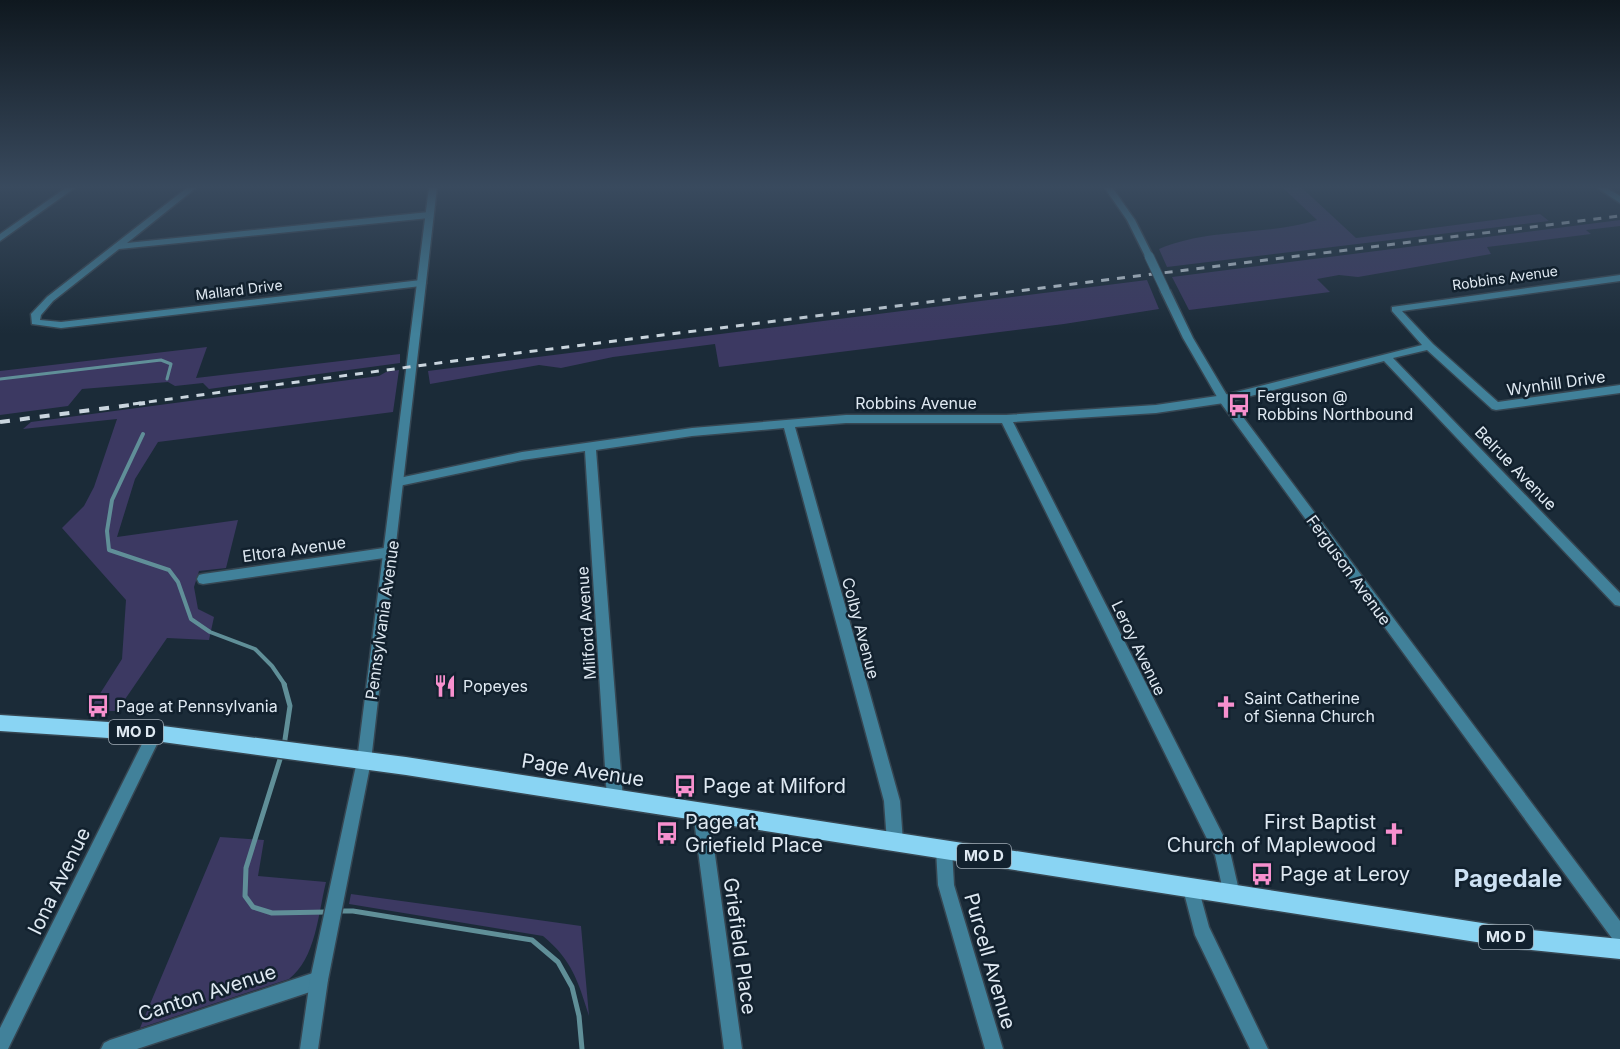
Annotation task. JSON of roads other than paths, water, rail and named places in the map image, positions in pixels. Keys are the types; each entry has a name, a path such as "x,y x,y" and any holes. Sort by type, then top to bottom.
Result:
{"main road":[{"name":"Page Avenue","path":"0,723 155,733 272,748 1521,939 1620,949"}],"street":[{"path":"114,247 129,236"},
{"path":"114,247 223,236"},
{"name":"Pennsylvania Avenue","path":"309,1049 319,980 364,761 391,552 427,236"},
{"name":"Ferguson Avenue","path":"1139,236 1188,338 1224,399 1620,934"},
{"name":"Mallard Drive","path":"114,247 50,299 36,314 35,322 60,325 422,283"},
{"name":"Robbins Avenue","path":"399,482 590,445 788,423 890,418 1006,419 1156,409 1224,399 1429,346 1395,309 1620,278"},
{"name":"Wynhill Drive","path":"1429,346 1496,406 1620,389"},
{"name":"Belrue Avenue","path":"1388,358 1620,601"},
{"name":"Leroy Avenue","path":"1006,419 1222,854 1232,895"},
{"name":"Colby Avenue","path":"788,423 892,801 895,842"},
{"name":"Milford Avenue","path":"590,445 615,799"},
{"name":"Eltora Avenue","path":"202,579 391,552"},
{"name":"Iona Avenue","path":"0,1047 155,733"},
{"name":"Griefield Place","path":"700,812 733,1049"},
{"name":"Purcell Avenue","path":"944,850 946,885 994,1049"},
{"path":"1191,889 1201,929 1259,1049"},
{"name":"Canton Avenue","path":"110,1049 319,980"}],"waterway":[{"path":"0,379 161,360 171,364 167,379"},
{"path":"143,434 112,500 107,531 109,550 169,570 178,582 191,619 210,632 255,649 272,666 285,685"},
{"path":"284,684 290,706 284,746"},
{"path":"281,756 246,868 245,896 253,907 272,913 327,912"},
{"path":"338,911 353,911 532,940 558,962 572,987 579,1016 582,1049"}],"railway":[{"path":"133,404 454,361 1460,236"},
{"path":"0,422 145,403"}],"place":[{"name":"Ferguson @ Robbins Northbound","path":"1239,405"},
{"name":"Popeyes","path":"445,686"},
{"name":"Page at Pennsylvania","path":"98,706"},
{"name":"Saint Catherine of Sienna Church","path":"1226,707"},
{"name":"Page at Milford","path":"685,786"},
{"name":"Page at Griefield Place","path":"667,833"},
{"name":"First Baptist Church of Maplewood","path":"1394,834"},
{"name":"Page at Leroy","path":"1262,874"}],"district":[{"name":"Pagedale","path":"1508,879"}]}
